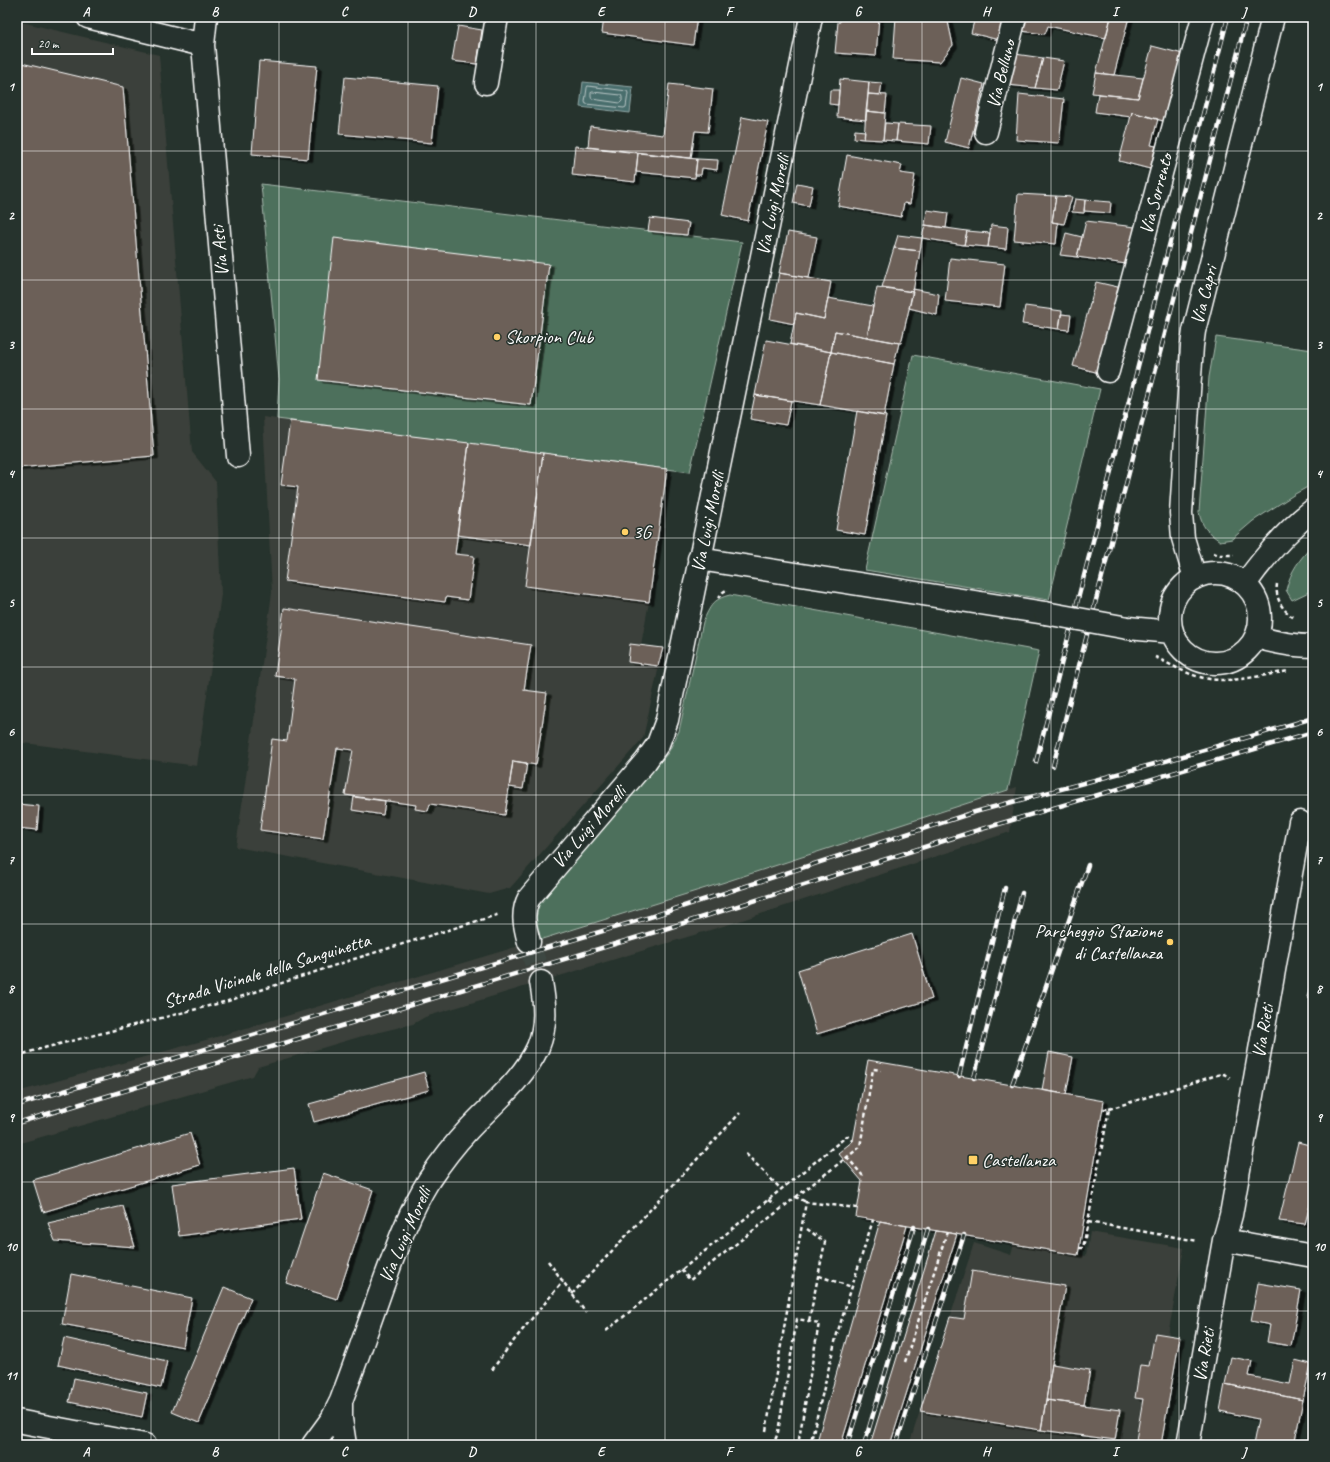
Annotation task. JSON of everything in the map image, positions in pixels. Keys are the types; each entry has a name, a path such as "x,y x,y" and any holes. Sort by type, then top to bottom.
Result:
{"street":[{"path":"88,17 203,45"},
{"name":"Via Asti","path":"206,17 203,45 238,456"},
{"path":"486,83 496,17"},
{"name":"Via Luigi Morelli","path":"529,942 524,916 526,904 534,891 646,761 658,744 670,709 699,559 811,17"},
{"name":"Via Belluno","path":"986,132 1015,17"},
{"name":"Via Sorrento","path":"1108,371 1203,17"},
{"name":"Via Capri","path":"1195,578 1183,538 1181,512 1192,346 1274,17"},
{"path":"1245,584 1271,549 1291,528 1313,510"},
{"path":"699,559 1045,613 1128,628 1172,632"},
{"path":"1221,572 1234,576 1245,584 1255,595 1260,608 1260,623 1257,637 1248,649 1235,659 1220,663 1205,662 1191,656 1180,646 1172,632 1170,620 1171,607 1176,595 1184,585 1195,578 1208,573 1221,572"},
{"path":"1257,637 1296,646 1313,646"},
{"name":"Via Rieti","path":"1188,1445 1214,1241 1231,1215 1300,822"},
{"name":"Via Luigi Morelli","path":"341,1401 400,1236 421,1194 443,1160 467,1130 525,1068 538,1046 543,1033 545,1021 544,996 541,982"},
{"path":"1214,1241 1313,1256"},
{"path":"313,1445 332,1419 341,1401"},
{"path":"341,1401 341,1419 345,1445"},
{"path":"17,1421 144,1445"}],"path":[{"path":"1209,551 1220,555 1229,556 1236,554"},
{"path":"1278,581 1277,596 1281,605 1296,620"},
{"path":"1152,655 1189,673 1209,679 1227,680 1290,671"},
{"name":"Strada Vicinale della Sanguinetta","path":"17,1056 228,1001 504,912 524,916"},
{"path":"681,1270 690,1280 860,1147 873,1069 881,1070"},
{"path":"1102,1109 1109,1109 1220,1074 1229,1077 1232,1083"},
{"path":"1079,1248 1083,1248 1109,1109"},
{"path":"572,1294 740,1113"},
{"path":"606,1331 847,1136 853,1141"},
{"path":"746,1154 782,1189"},
{"path":"847,1158 863,1176"},
{"path":"796,1197 806,1202 858,1208"},
{"path":"768,1200 774,1204"},
{"path":"766,1431 806,1202"},
{"path":"810,1445 837,1334 873,1220"},
{"path":"1088,1222 1214,1241"},
{"path":"807,1229 825,1242 809,1321"},
{"path":"905,1362 947,1232"},
{"path":"548,1261 586,1313"},
{"path":"819,1276 852,1287"},
{"path":"492,1370 508,1346 563,1281"},
{"path":"771,1445 778,1432 797,1319 819,1323 798,1445"}],"shaded area":[{"path":"17,21 159,55 192,452 216,482 221,594 197,766 17,742"},
{"path":"263,417 290,421 649,602 641,645 663,648 643,738 510,888 489,894 236,847 272,593"},
{"path":"1017,787 1010,832 730,924 425,1017 413,1024 359,1037 258,1067 253,1076 17,1144 17,1092 213,1038 539,940 725,882"},
{"path":"1090,1232 1184,1248 1168,1335 1155,1333 1149,1366 1140,1365 1135,1398 1143,1399 1136,1440 1161,1445 909,1445 974,1243 1011,1255 1014,1244 1086,1256"}],"green space":[{"name":"Skorpion Club","path":"261,184 742,242 690,472 277,419 279,379"},
{"path":"1216,337 1313,350 1313,484 1253,521 1232,539 1220,541 1206,529 1199,512 1209,377"},
{"path":"913,355 1100,389 1049,600 865,570"},
{"path":"1313,545 1313,590 1292,600 1286,590 1290,577 1300,561"},
{"path":"730,595 1039,651 1008,790 725,882 539,940 535,916 538,901 668,753 679,731 703,622 716,601"}],"water":[{"path":"583,82 633,87 630,113 580,107"}],"building":[{"path":"604,17 697,17 693,45 602,33"},
{"path":"841,17 879,17 876,56 835,53 838,22 840,22"},
{"path":"896,17 947,17 953,45 940,62 893,59"},
{"path":"975,17 1005,17 999,40 971,33"},
{"path":"1024,17 1111,17 1106,38 1048,26 1045,34 1021,31"},
{"path":"1111,17 1129,17 1114,75 1096,73"},
{"path":"458,26 482,30 477,64 452,61"},
{"path":"1152,46 1183,54 1163,121 1132,112 1131,117 1095,112 1098,94 1138,98"},
{"path":"1015,54 1043,58 1035,88 1008,85"},
{"path":"1043,58 1064,61 1057,90 1035,88"},
{"path":"259,61 317,66 308,159 252,154"},
{"path":"17,62 123,87 154,456 17,468"},
{"path":"1096,73 1143,78 1138,98 1092,93"},
{"path":"345,77 438,86 432,143 339,134"},
{"path":"961,78 984,84 969,148 945,142"},
{"path":"840,79 869,82 866,120 837,117"},
{"path":"869,82 882,83 880,95 868,94"},
{"path":"669,84 713,89 708,132 695,131 691,158 588,147 590,126 663,135"},
{"path":"830,90 839,90 838,105 829,104"},
{"path":"868,94 887,95 885,113 866,111"},
{"path":"1019,94 1064,99 1059,143 1016,140"},
{"path":"866,111 885,113 883,140 864,139"},
{"path":"1132,112 1158,119 1151,145 1156,146 1150,169 1119,161"},
{"path":"742,117 768,122 748,221 722,215"},
{"path":"885,123 898,124 896,141 883,140"},
{"path":"898,124 931,126 929,144 896,141"},
{"path":"855,130 865,131 864,139 854,138"},
{"path":"575,146 638,153 635,182 572,175"},
{"path":"638,153 697,159 695,178 636,172"},
{"path":"847,155 902,165 900,173 915,175 910,204 904,203 901,217 838,206"},
{"path":"697,159 718,160 717,170 702,168 701,175 695,175"},
{"path":"797,183 813,186 809,206 793,203"},
{"path":"1018,194 1056,196 1052,222 1058,223 1056,244 1014,240"},
{"path":"1056,196 1072,197 1064,224 1052,222"},
{"path":"1075,199 1085,200 1084,213 1072,212"},
{"path":"1085,200 1111,202 1110,213 1084,211"},
{"path":"927,210 948,213 946,228 925,225"},
{"path":"650,218 689,223 687,235 648,231"},
{"path":"1086,221 1135,227 1126,264 1077,257"},
{"path":"925,225 967,231 964,245 922,238"},
{"path":"991,225 1008,227 1006,249 988,247"},
{"path":"967,231 990,233 988,247 964,245"},
{"path":"788,232 817,237 809,278 779,273"},
{"path":"1066,233 1082,237 1077,257 1060,255"},
{"path":"898,235 922,238 920,251 894,248"},
{"path":"334,238 549,264 531,405 318,380"},
{"path":"894,248 920,251 913,292 882,287"},
{"path":"950,258 1005,264 1000,307 945,301"},
{"path":"779,273 831,282 824,319 796,313 794,324 770,319"},
{"path":"1096,282 1122,288 1099,373 1073,366"},
{"path":"877,287 913,292 901,343 867,337"},
{"path":"913,289 939,294 937,315 909,308"},
{"path":"828,298 873,306 867,337 835,331 831,352 790,344 796,313 824,319"},
{"path":"1025,306 1062,311 1059,329 1022,324"},
{"path":"1061,314 1071,315 1069,330 1059,329"},
{"path":"835,331 899,343 894,364 831,352"},
{"path":"766,340 831,352 820,405 755,395"},
{"path":"831,352 894,364 884,416 820,405"},
{"path":"755,395 791,401 786,425 750,419"},
{"path":"857,411 886,416 865,535 836,530"},
{"path":"290,421 469,443 455,554 474,556 468,600 446,597 445,602 285,581 298,487 281,485"},
{"path":"469,443 543,453 531,545 457,535"},
{"path":"543,453 667,469 649,602 525,586"},
{"path":"284,608 531,645 524,690 547,693 536,765 513,761 505,815 430,804 428,811 415,809 416,805 345,795 353,750 337,748 323,839 260,830 272,739 287,741 295,679 275,676"},
{"path":"630,644 663,648 658,666 628,662"},
{"path":"513,761 527,763 523,789 509,787"},
{"path":"354,797 385,801 383,815 352,810"},
{"path":"17,804 39,806 37,830 17,828"},
{"path":"912,934 932,999 817,1034 798,970"},
{"path":"1313,974 1313,998 1307,997"},
{"path":"1049,1052 1073,1057 1066,1094 1042,1090"},
{"path":"868,1060 1104,1101 1078,1255 856,1217 862,1181 838,1153 853,1141"},
{"path":"424,1072 429,1090 314,1122 309,1104"},
{"path":"190,1133 200,1165 43,1212 33,1180"},
{"path":"1298,1142 1313,1146 1313,1193 1305,1224 1279,1221"},
{"path":"294,1168 301,1219 179,1236 172,1184"},
{"path":"323,1173 373,1190 337,1299 286,1283"},
{"path":"123,1206 135,1247 55,1241 48,1223"},
{"path":"880,1221 907,1226 841,1445 816,1445"},
{"path":"936,1231 957,1234 890,1445 870,1445"},
{"path":"972,1271 1065,1286 1041,1430 920,1411 950,1317 964,1319"},
{"path":"71,1274 192,1298 183,1347 62,1324"},
{"path":"1258,1283 1301,1290 1291,1346 1267,1342 1270,1325 1251,1321"},
{"path":"224,1287 251,1298 199,1423 172,1412"},
{"path":"1155,1333 1180,1337 1161,1445 1136,1440 1143,1399 1135,1398 1140,1365 1149,1366"},
{"path":"64,1338 167,1361 161,1388 58,1365"},
{"path":"1231,1357 1252,1361 1249,1376 1290,1384 1295,1360 1311,1364 1303,1400 1225,1384"},
{"path":"1052,1364 1090,1370 1084,1405 1046,1400"},
{"path":"74,1378 147,1393 142,1417 69,1402"},
{"path":"1225,1384 1303,1400 1294,1445 1253,1445 1258,1419 1220,1411"},
{"path":"1046,1400 1120,1410 1115,1440 1041,1430"},
{"path":"1217,1441 1239,1445 1216,1445"}],"tunnel":[{"path":"529,942 541,982"}],"railway":[{"path":"1036,762 1228,17"},
{"path":"1053,766 1247,17"},
{"path":"17,1105 650,917 975,812 1173,759 1313,718"},
{"path":"17,1123 655,932 975,831 1313,732"},
{"path":"1012,1085 1088,865"},
{"path":"959,1076 1005,888"},
{"path":"974,1078 1022,893"},
{"path":"847,1445 914,1227"},
{"path":"864,1445 928,1229"},
{"path":"896,1445 964,1235"}],"place":[{"name":"Skorpion Club","path":"497,337"},
{"name":"3G","path":"625,532"},
{"name":"Parcheggio Stazione di Castellanza","path":"1170,942"},
{"name":"Castellanza","path":"973,1160"}]}
